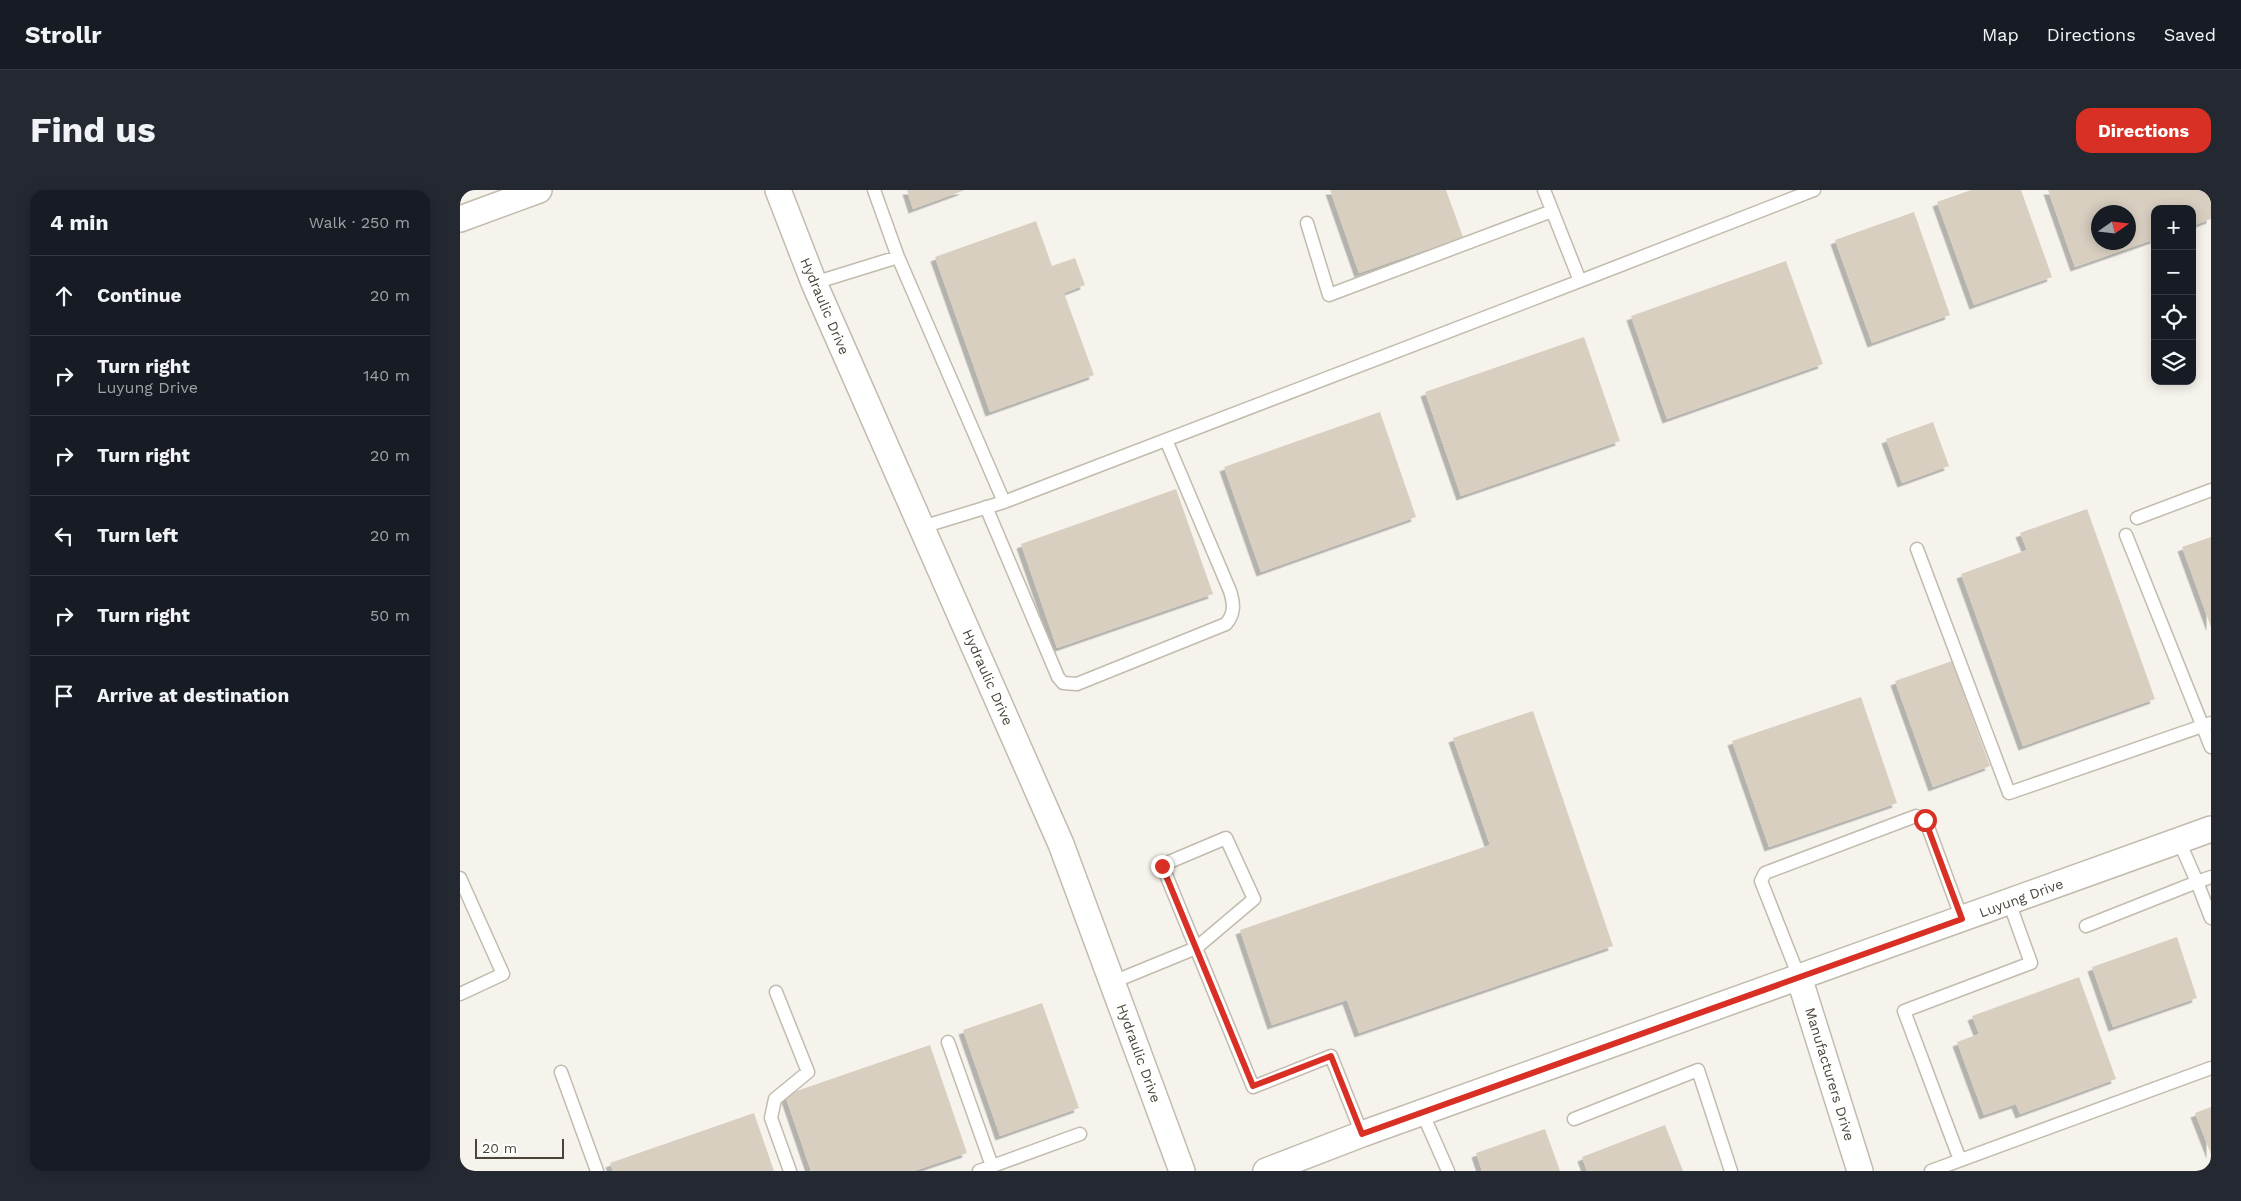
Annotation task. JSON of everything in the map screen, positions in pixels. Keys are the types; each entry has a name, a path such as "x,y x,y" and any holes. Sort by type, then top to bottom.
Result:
{"street":[{"path":"460,219 540,190"},
{"name":"Hydraulic Drive","path":"778,190 814,283 1061,844 1182,1171"},
{"name":"Luyung Drive","path":"1266,1171 1422,1112 2211,829"},
{"name":"Manufacturers Drive","path":"1799,977 1855,1169"}],"lane":[{"path":"874,190 898,257 1004,502"},
{"path":"1544,190 1580,281"},
{"path":"922,527 1004,502 1814,190"},
{"path":"1306,223 1330,295 1552,211"},
{"path":"814,283 898,257"},
{"path":"986,508 1058,677 1063,683 1077,684 1226,624 1233,610 1234,602 1230,591 1166,440"},
{"path":"2137,518 2211,490"},
{"path":"2126,535 2207,724 2211,747"},
{"path":"1917,549 2009,793 2207,724"},
{"path":"1799,977 1761,882 1765,873 1916,816 1925,820 1962,919"},
{"path":"1113,982 1196,948 1254,899 1226,838 1162,866 1196,948 1253,1086 1331,1056 1362,1134"},
{"path":"2179,840 2211,918"},
{"path":"2086,926 2211,877"},
{"path":"460,878 503,974 460,994"},
{"path":"1960,1160 1904,1010 2030,963 2009,902"},
{"path":"776,992 808,1072 775,1099 771,1118 790,1171"},
{"path":"948,1042 994,1168 1080,1134"},
{"path":"1931,1171 2211,1068"},
{"path":"1574,1119 1698,1070 1731,1171"},
{"path":"561,1072 597,1171"},
{"path":"1422,1112 1448,1171"}],"building":[{"path":"907,190 965,190 913,209"},
{"path":"1330,190 1446,190 1463,237 1359,273"},
{"path":"1971,190 2021,190 2052,277 1974,305 1937,202"},
{"path":"2048,190 2211,190 2211,219 2196,225 2196,205 2151,205 2151,240 2136,246 2136,205 2091,205 2091,250 2124,250 2075,267"},
{"path":"1914,212 1950,315 1872,343 1835,240"},
{"path":"1036,221 1052,266 1075,258 1085,285 1064,293 1094,375 990,412 935,257"},
{"path":"1786,261 1823,364 1667,419 1631,316"},
{"path":"1584,337 1620,441 1461,496 1425,392"},
{"path":"1380,412 1416,517 1261,572 1224,467"},
{"path":"1933,422 1949,466 1902,483 1886,439"},
{"path":"1176,489 1213,594 1057,648 1021,544"},
{"path":"2087,509 2155,699 2023,746 1961,574 2027,550 2020,533"},
{"path":"2211,537 2211,627 2182,547"},
{"path":"1952,661 1990,766 1933,787 1895,681"},
{"path":"1861,697 1897,803 1769,847 1732,741"},
{"path":"1533,711 1613,946 1359,1033 1347,1000 1272,1025 1240,930 1490,845 1453,738"},
{"path":"2177,937 2197,998 2113,1027 2092,967"},
{"path":"2079,977 2116,1079 2020,1114 2016,1104 1984,1115 1957,1042 1979,1034 1972,1016"},
{"path":"1042,1003 1079,1108 1000,1136 963,1030"},
{"path":"930,1045 967,1153 914,1171 811,1171 785,1095"},
{"path":"2211,1107 2211,1154 2195,1113"},
{"path":"754,1113 774,1171 613,1171 610,1163"},
{"path":"1665,1125 1683,1171 1587,1171 1582,1157"},
{"path":"1545,1129 1560,1171 1482,1171 1476,1153"}],"route":[{"path":"1162,866 1253,1086 1331,1056 1362,1134 1962,919 1925,820"}]}
